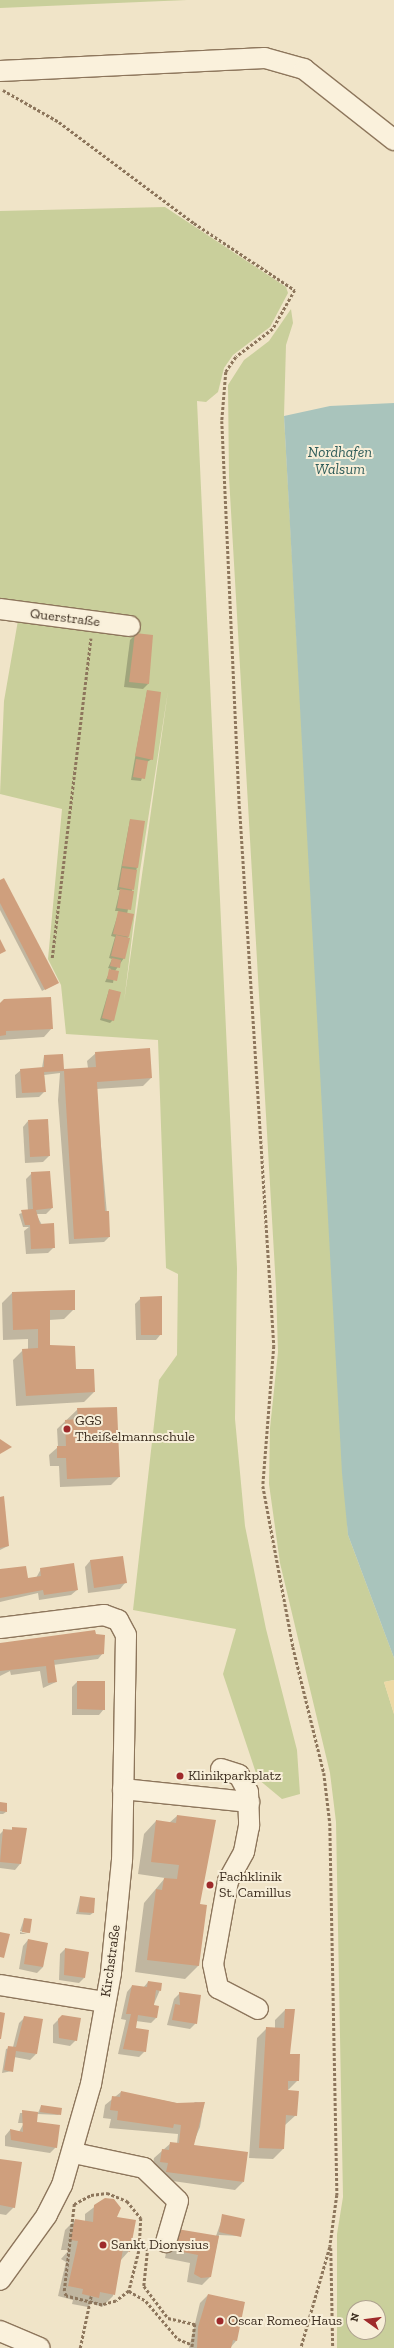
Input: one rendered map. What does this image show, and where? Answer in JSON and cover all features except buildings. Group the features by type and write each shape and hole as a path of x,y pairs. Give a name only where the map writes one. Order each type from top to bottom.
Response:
{"street":[{"path":"0,71 265,58 304,68 394,140"},
{"name":"Querstraße","path":"0,609 130,626"},
{"name":"Kirchstraße","path":"0,1628 104,1615 118,1620 126,1635 122,1860 105,2002 74,2153 47,2215 0,2280"},
{"path":"221,1769 239,1775 250,1802 248,1840 228,1881 218,1922 213,1964 218,1988 258,2009"},
{"path":"123,1789 250,1802"},
{"path":"0,1984 105,2002"},
{"path":"74,2153 144,2168 178,2201 166,2242"},
{"path":"0,2331 40,2348"}],"path":[{"path":"0,88 59,122 194,223 294,290 273,330 236,357 226,372 222,421 240,811 274,1346 263,1486 293,1647 324,1773 330,1823 337,2195 330,2247 301,2348"},
{"path":"52,958 84,674 94,622"},
{"path":"107,2194 127,2201 141,2218 139,2251 129,2291 116,2301 102,2304 88,2303 66,2296 64,2291 74,2204 91,2195 107,2194"},
{"path":"330,2247 334,2264 332,2348"},
{"path":"129,2291 146,2301 178,2339 192,2346 195,2324 168,2318 144,2286 148,2248"},
{"path":"80,2348 88,2303 91,2296"}],"green space":[{"path":"0,0 187,0 0,8"},
{"path":"165,207 286,287 288,293 270,327 233,355 224,368 218,392 206,402 197,401 237,1268 235,1419 245,1526 266,1629 297,1750 300,1794 282,1799 258,1779 223,1674 236,1629 133,1610 159,1380 177,1355 178,1274 166,1268 158,1040 66,1034 61,985 48,959 62,809 0,794 4,701 21,603 0,601 0,211","holes":["168,691 124,1002 140,871"]},
{"path":"291,309 293,323 286,345 284,416 348,1535 394,1658 394,1680 384,1682 394,1714 394,2348 337,2348 337,2234 343,2197 336,1822 330,1773 280,1563 269,1484 270,1428 278,1352 276,1288 229,477 228,385 244,360 269,341"}],"sand":[{"path":"394,1680 394,1714 384,1682"}],"water":[{"name":"Nordhafen Walsum","path":"394,403 394,1658 348,1535 342,1473 284,416 330,406"}],"place":[{"name":"GGS Theißelmannschule","path":"67,1429"},
{"name":"Klinikparkplatz","path":"180,1776"},
{"name":"Fachklinik St. Camillus","path":"210,1885"},
{"name":"Sankt Dionysius","path":"103,2245"},
{"name":"Oscar Romeo Haus","path":"220,2321"}]}
